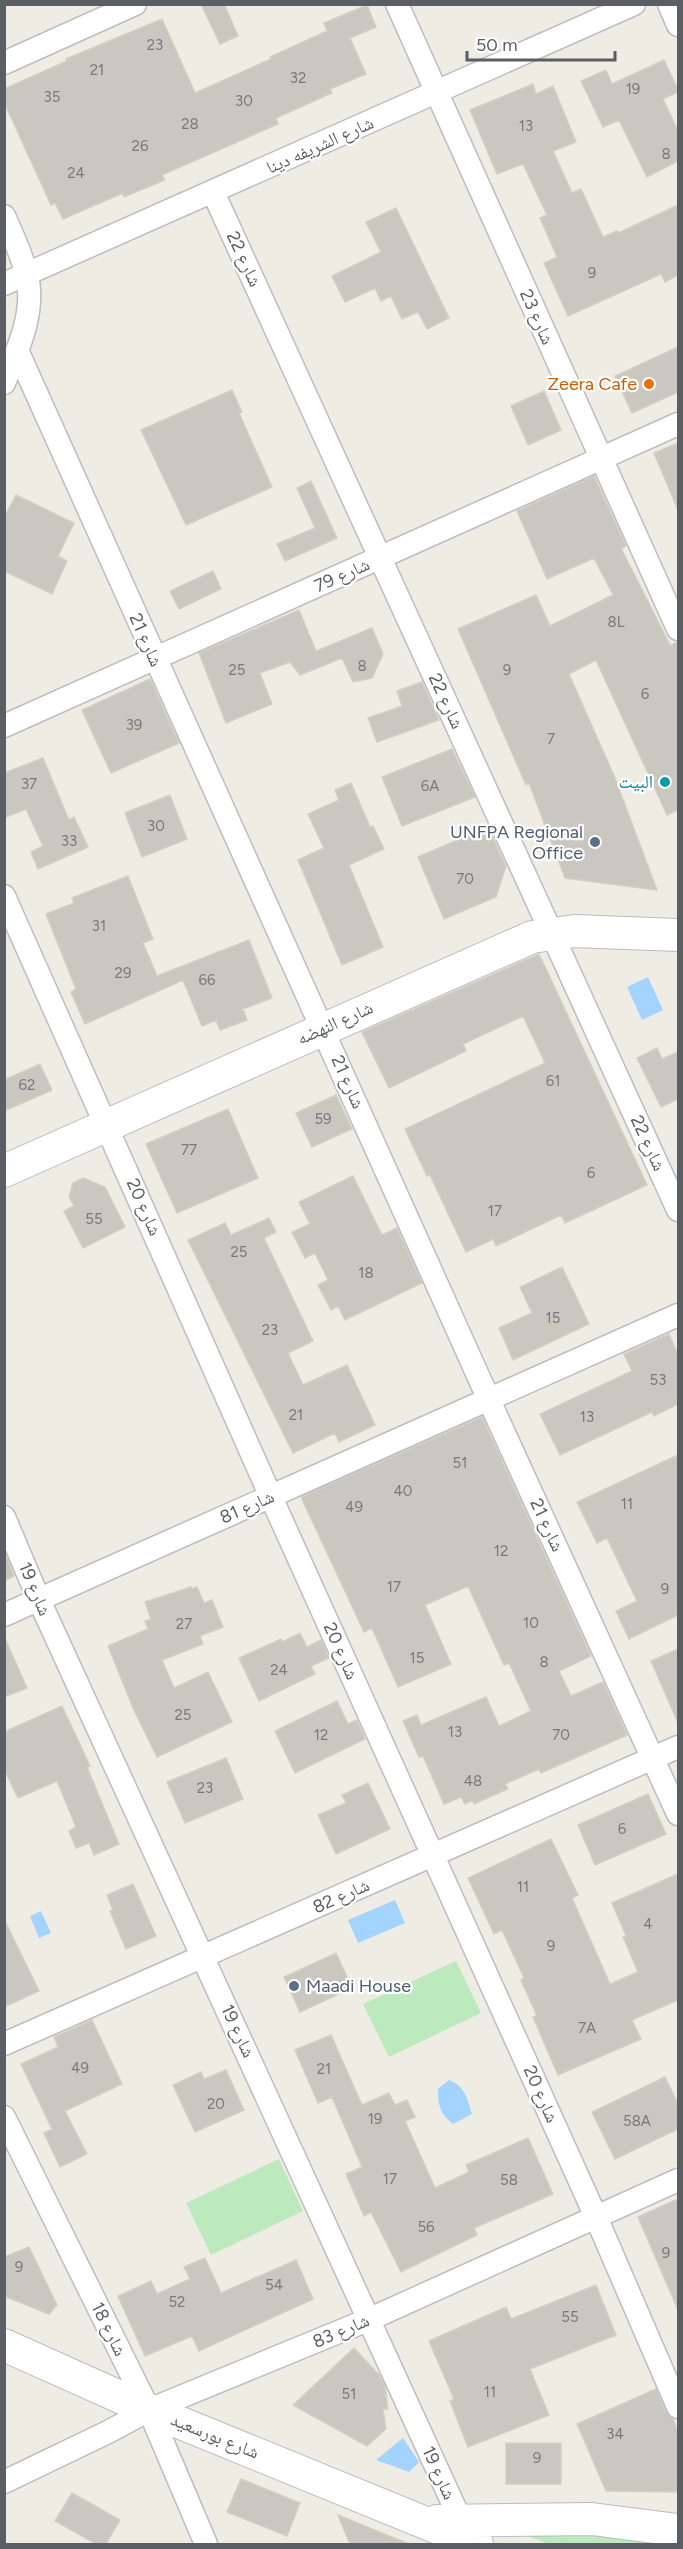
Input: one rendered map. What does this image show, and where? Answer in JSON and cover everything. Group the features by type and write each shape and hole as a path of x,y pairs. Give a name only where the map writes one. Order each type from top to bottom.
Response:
{"street":[{"path":"4,63 135,4"},
{"name":"شارع 23","path":"397,4 678,629"},
{"name":"شارع الشريفه دينا","path":"4,284 634,4"},
{"path":"669,4 678,25"},
{"name":"شارع 22","path":"213,192 678,1210"},
{"path":"4,216 27,273 29,300 26,325 4,383"},
{"name":"شارع 21","path":"17,350 324,1028 489,1400 678,1814"},
{"name":"شارع 79","path":"4,726 678,424"},
{"name":"شارع 20","path":"4,896 108,1125 271,1497 596,2217 678,2407"},
{"name":"شارع النهضه","path":"4,1171 532,937 574,931 678,935"},
{"path":"489,1400 678,1315"},
{"name":"شارع 81","path":"4,1615 489,1400"},
{"name":"شارع 19","path":"4,1517 39,1600 470,2538"},
{"name":"شارع 82","path":"4,2044 678,1747"},
{"name":"شارع 18","path":"4,2117 149,2410 206,2544"},
{"name":"شارع 83","path":"4,2482 149,2410 370,2319 678,2180"},
{"name":"شارع بورسعيد","path":"4,2345 149,2410 470,2538 592,2519 678,2530"}],"green space":[{"path":"456,1961 481,2013 389,2057 363,2004"},
{"path":"279,2159 303,2211 211,2255 186,2203"},
{"path":"517,2532 650,2532 678,2544 549,2544"}],"water":[{"path":"648,977 663,1010 642,1020 627,987"},
{"path":"395,1900 405,1923 358,1943 348,1920"},
{"path":"41,1911 51,1933 39,1938 30,1916"},
{"path":"449,2080 462,2089 472,2114 453,2124 443,2113 438,2099 438,2089"},
{"path":"403,2438 419,2462 409,2472 376,2460"}],"building":[{"path":"201,4 224,4 238,36 220,44"},
{"path":"367,5 376,27 350,38 366,74 330,89 332,93 276,118 278,124 162,175 165,180 124,197 123,193 63,219 55,203 51,205 4,102 4,89 67,61 66,59 162,19 195,93 327,31 324,23"},
{"path":"664,60 678,90 663,99 678,131 678,161 647,177 619,120 603,127 581,81 606,70 612,84"},
{"path":"533,84 536,94 553,86 576,142 553,151 572,193 581,189 603,237 617,231 618,233 678,205 678,275 665,282 661,274 568,316 544,263 557,257 540,218 547,215 523,164 497,174 470,110"},
{"path":"396,208 449,318 427,329 418,312 402,319 391,296 381,301 375,288 345,302 332,276 381,252 366,222"},
{"name":"Zeera Cafe","path":"678,347 678,392 632,413 615,376"},
{"path":"232,390 242,412 239,413 272,487 186,525 141,430"},
{"path":"544,391 561,430 528,445 511,406"},
{"path":"678,443 678,510 654,453"},
{"path":"594,476 626,546 621,548 670,645 678,642 678,810 667,815 596,660 569,674 615,778 657,890 565,878 529,783 526,785 458,629 536,595 550,626 613,595 594,558 547,579 517,511"},
{"path":"311,481 337,538 285,561 277,544 315,528 297,488"},
{"path":"16,495 74,523 58,556 67,561 52,594 4,571 4,518"},
{"path":"213,571 221,589 179,609 170,591"},
{"path":"299,610 316,651 372,628 383,654 372,678 353,682 342,658 300,675 290,662 260,673 272,704 226,723 199,653"},
{"path":"150,679 179,743 111,773 82,710"},
{"path":"422,682 439,720 377,742 368,718 402,706 397,691"},
{"path":"452,749 475,797 402,826 382,777"},
{"path":"43,758 69,820 74,817 88,847 38,869 31,852 43,846 26,809 4,818 4,773"},
{"path":"351,783 370,827 373,826 384,849 349,865 383,947 342,965 298,860 324,848 308,814 339,800 335,790"},
{"path":"170,795 187,839 142,857 125,813"},
{"path":"488,827 506,866 496,897 444,919 418,857"},
{"path":"128,876 153,939 143,943 157,976 249,940 272,998 243,1009 247,1020 220,1030 216,1020 202,1026 183,980 85,1024 71,992 76,989 46,914 74,903 72,898"},
{"path":"539,954 647,1185 565,1223 561,1215 496,1246 493,1239 466,1252 430,1175 427,1176 405,1129 545,1063 523,1016 463,1044 466,1051 389,1088 362,1032"},
{"path":"657,1048 662,1059 678,1052 678,1099 661,1107 637,1058"},
{"path":"40,1064 52,1090 4,1111 4,1080"},
{"path":"336,1095 352,1129 312,1147 296,1113"},
{"path":"228,1109 258,1178 177,1213 146,1144"},
{"path":"353,1176 382,1235 397,1228 422,1283 345,1320 338,1306 331,1310 318,1285 328,1280 315,1253 305,1258 292,1232 310,1224 299,1202"},
{"path":"83,1178 105,1187 125,1227 83,1248 64,1211 74,1206 69,1197 73,1183"},
{"path":"269,1218 276,1232 264,1238 313,1341 288,1353 303,1385 347,1365 375,1425 339,1442 335,1433 293,1453 188,1240 225,1223 231,1235"},
{"path":"562,1267 589,1324 513,1360 499,1328 532,1313 520,1287"},
{"path":"669,1334 678,1355 678,1404 654,1416 652,1412 560,1455 540,1414 632,1371 624,1354"},
{"path":"482,1417 591,1656 559,1671 571,1696 603,1682 627,1735 541,1773 539,1769 505,1784 508,1789 474,1804 473,1800 465,1804 461,1797 444,1804 423,1756 419,1757 403,1721 417,1715 421,1725 486,1697 499,1726 531,1711 509,1663 504,1665 468,1586 425,1605 451,1664 398,1687 372,1628 364,1632 301,1497"},
{"path":"678,1455 678,1615 629,1639 616,1611 637,1601 607,1538 597,1543 577,1502"},
{"path":"5,1553 14,1576 5,1581"},
{"path":"191,1587 192,1589 197,1587 204,1603 212,1600 223,1627 200,1636 203,1644 162,1660 174,1688 208,1672 232,1722 157,1757 133,1708 108,1646 148,1629 145,1621 151,1619 145,1602"},
{"path":"300,1633 307,1647 321,1640 329,1658 311,1666 315,1674 259,1701 239,1658"},
{"path":"4,1636 27,1688 4,1697"},
{"path":"678,1649 678,1723 651,1661"},
{"path":"337,1701 348,1724 357,1720 365,1739 295,1773 275,1731"},
{"path":"62,1706 90,1766 87,1767 119,1844 94,1855 89,1843 76,1848 69,1831 76,1827 57,1781 18,1798 4,1769 4,1732"},
{"path":"226,1758 243,1799 185,1823 167,1782"},
{"path":"368,1783 390,1829 336,1854 318,1815 346,1803 342,1795"},
{"path":"648,1794 666,1834 595,1865 578,1825"},
{"path":"551,1839 578,1895 572,1898 610,1984 638,1972 612,1903 678,1874 678,2000 632,2020 641,2039 558,2075 533,2017 537,2016 521,1980 524,1978 502,1930 494,1934 468,1878"},
{"path":"133,1884 156,1936 126,1949 110,1911 113,1910 107,1895"},
{"path":"4,1919 39,1991 4,2007"},
{"path":"336,1953 352,1988 300,2012 284,1977"},
{"path":"92,2020 122,2084 65,2111 87,2154 60,2167 44,2133 52,2129 21,2064 58,2047 54,2037"},
{"path":"331,2035 362,2105 389,2093 395,2105 407,2100 415,2117 405,2121 435,2188 469,2172 466,2165 528,2138 553,2194 474,2228 477,2235 401,2272 371,2212 364,2216 346,2174 362,2167 332,2097 318,2103 295,2050"},
{"path":"226,2070 244,2110 195,2132 173,2085 201,2072 204,2079"},
{"path":"665,2077 678,2104 678,2129 615,2159 592,2112"},
{"path":"678,2199 678,2310 638,2217"},
{"path":"29,2247 57,2305 49,2314 4,2296 4,2257"},
{"path":"205,2258 221,2293 296,2260 313,2299 199,2351 192,2336 145,2356 118,2296 151,2281 157,2294 190,2279 184,2267"},
{"path":"596,2285 616,2335 530,2369 549,2415 468,2447 450,2401 454,2399 429,2341 506,2307 511,2319"},
{"path":"354,2348 379,2375 385,2387 388,2409 383,2409 386,2429 367,2446 293,2405"},
{"path":"656,2389 678,2432 678,2492 606,2491 577,2424"},
{"path":"506,2443 561,2443 561,2484 506,2484"},
{"path":"241,2479 300,2503 287,2536 227,2512"},
{"path":"72,2493 120,2520 106,2544 96,2544 55,2521"},
{"path":"338,2515 409,2544 350,2544"}],"place":[{"name":"Zeera Cafe","path":"649,384"},
{"name":"البيت","path":"665,782"},
{"name":"UNFPA Regional Office","path":"595,842"},
{"name":"Maadi House","path":"294,1986"}]}
